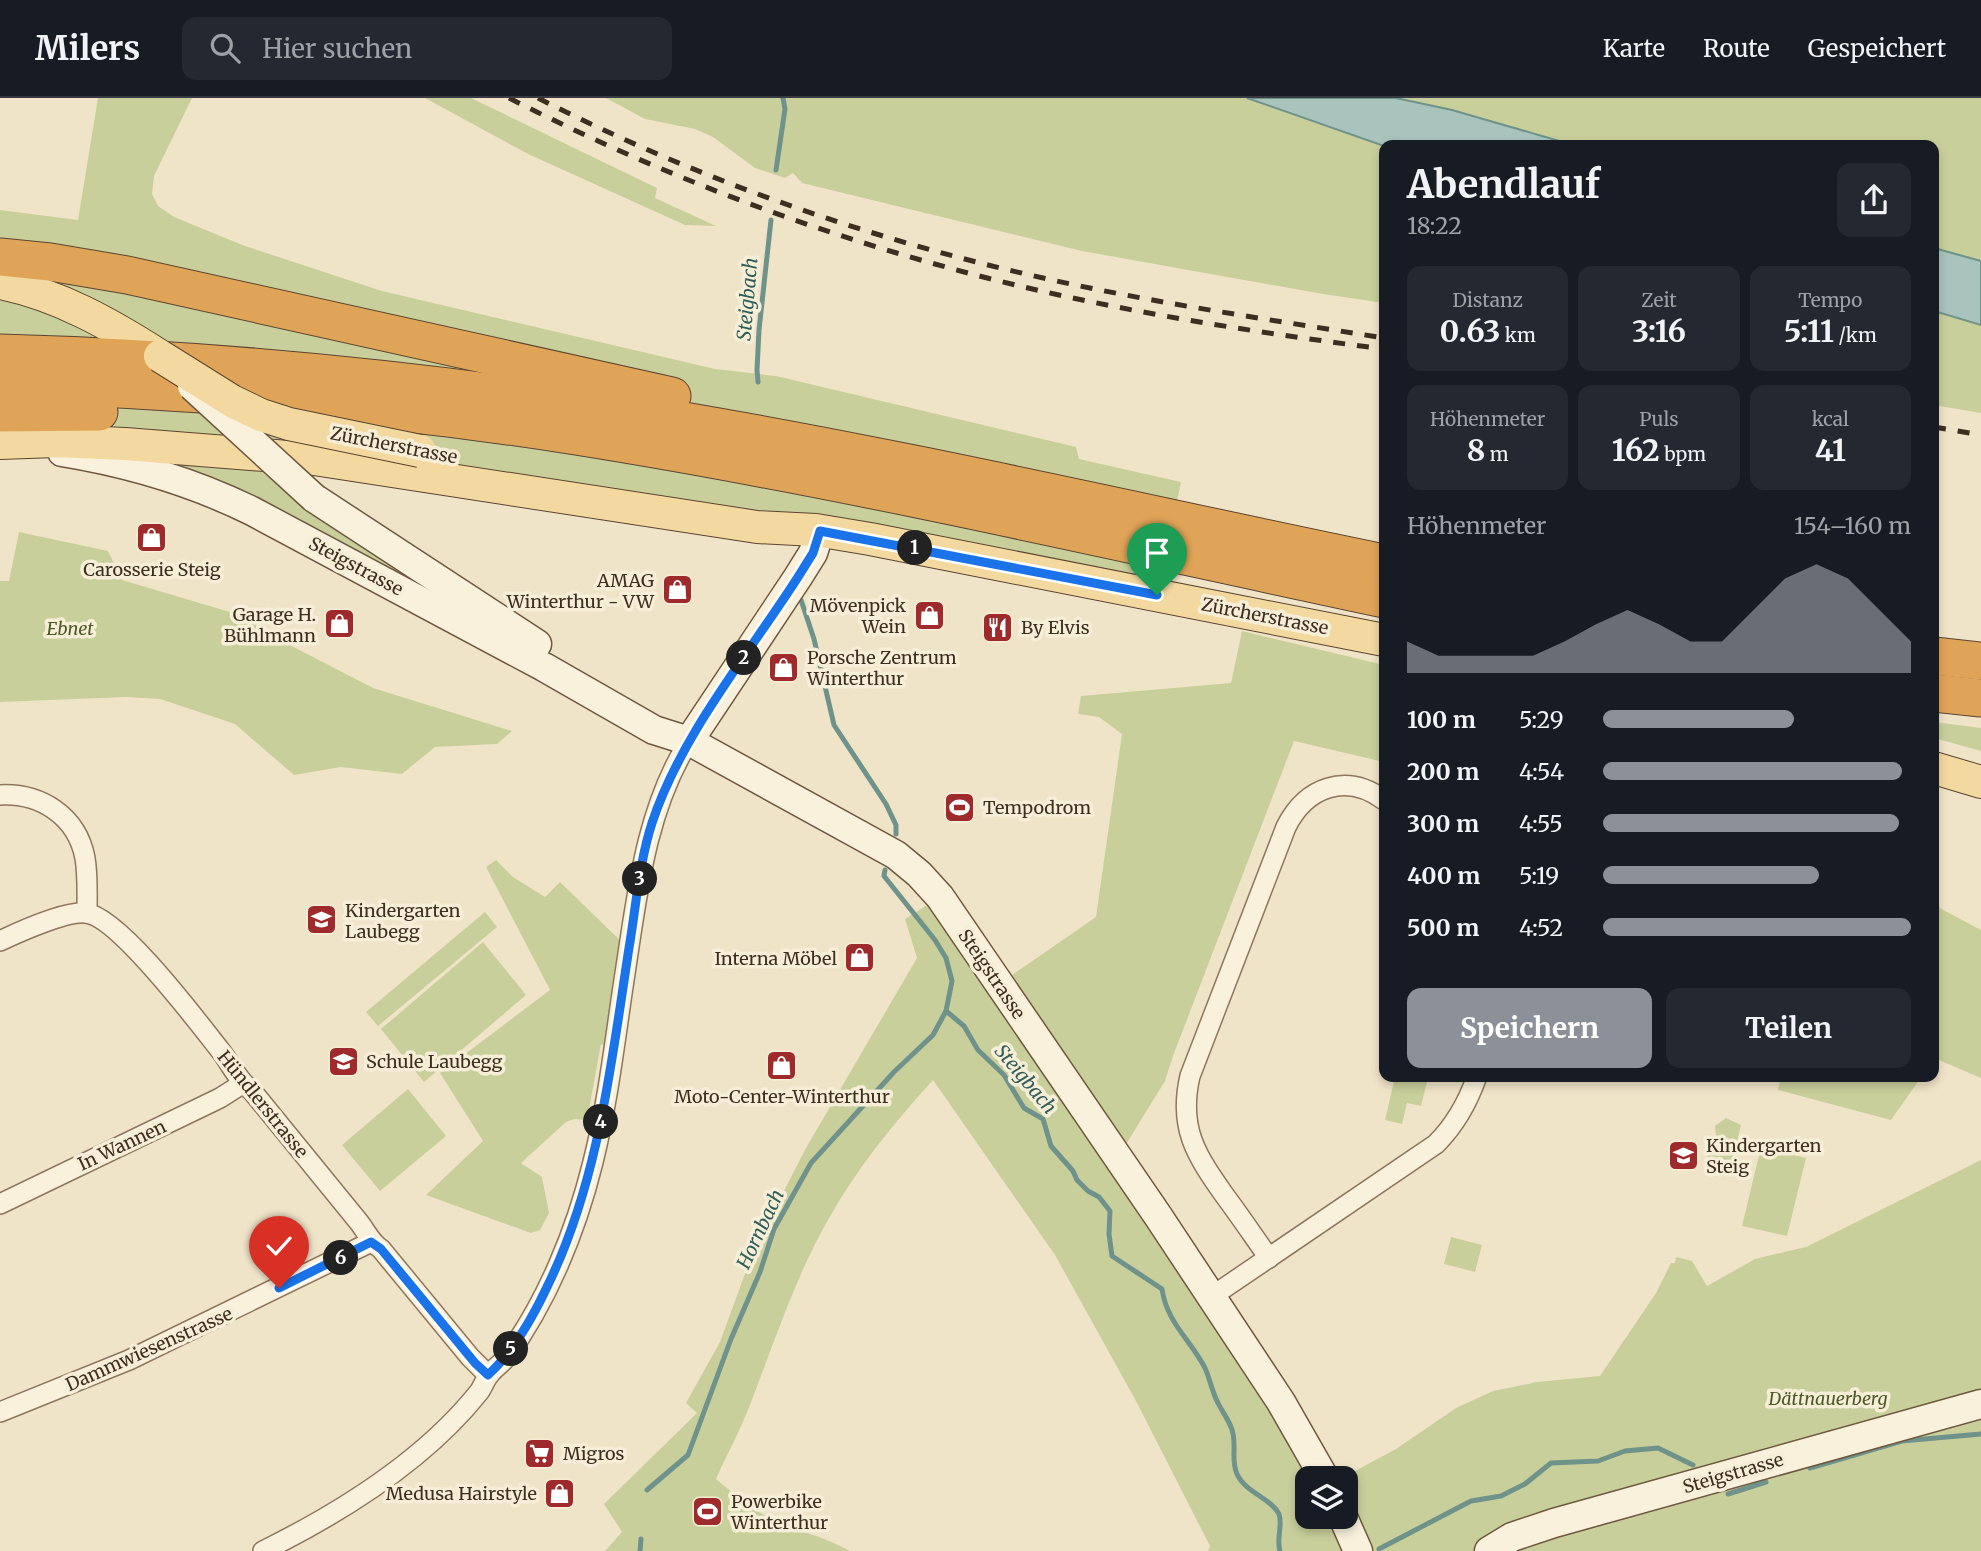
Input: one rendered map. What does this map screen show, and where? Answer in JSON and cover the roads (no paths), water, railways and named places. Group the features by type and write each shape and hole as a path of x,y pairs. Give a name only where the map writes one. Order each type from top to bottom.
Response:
{"highway":[{"path":"0,257 127,275 845,433 991,480"},
{"path":"0,353 231,364 451,386 668,418 991,480 1379,562"},
{"path":"0,384 229,396 436,417 663,450 891,493 1379,597"},
{"path":"1,433 229,396"},
{"path":"1939,657 1981,661"},
{"path":"1939,693 1981,698"}],"main road":[{"name":"Zürcherstrasse","path":"0,283 55,299 113,327 232,401 274,420 420,451 757,511 818,530 1379,639"},
{"name":"Steigstrasse","path":"160,356 314,498 561,660 662,716 689,741"},
{"name":"Zürcherstrasse","path":"1,433 56,441 314,459 757,527 818,530"},
{"name":"Steigstrasse","path":"1,433 136,467 217,494 371,573 654,730 689,741 896,855 919,874 940,897 1211,1297 1294,1423 1318,1466"},
{"path":"689,741 813,553 818,530"},
{"path":"1939,769 1981,782"},
{"name":"Steigstrasse","path":"1489,1551 1513,1537 1554,1523 1981,1404"},
{"path":"1348,1529 1358,1551"}],"street":[{"path":"263,1551 308,1529 368,1491 443,1430 481,1390 488,1375 503,1362 544,1294 564,1250 581,1202 602,1118 646,845 665,789 689,741"},
{"path":"1269,1258 1206,1170 1193,1145 1187,1128 1185,1104 1190,1076 1286,827 1296,809 1316,792 1339,786 1363,789 1379,797"},
{"path":"0,795 38,800 52,807 73,828 85,859 87,913 29,927 0,940"},
{"name":"Hündlerstrasse","path":"87,913 107,923 144,958 220,1050 243,1084 252,1091 350,1210 371,1242 381,1249 475,1363 488,1375"},
{"path":"1211,1297 1436,1144 1458,1119 1473,1082"},
{"name":"In Wannen","path":"0,1204 220,1098 243,1084"},
{"name":"Dammwiesenstrasse","path":"0,1412 130,1360 371,1242"}],"water":[{"path":"1247,98 1396,98 1452,110 1556,140 1379,140 1379,144"},
{"path":"1939,249 1981,261 1981,325 1939,312"}],"waterway":[{"name":"Steigbach","path":"776,170 785,109 783,98"},
{"name":"Steigbach","path":"758,382 759,330 771,220"},
{"name":"Steigbach","path":"801,600 814,639 834,725 886,804 896,825 896,834"},
{"name":"Hornbach","path":"647,1490 688,1455 731,1339 760,1272 774,1229 811,1163 894,1072 933,1035 946,1011 952,981 946,958 884,876 885,870"},
{"name":"Steigbach","path":"946,1011 964,1026 978,1050 1004,1075 1024,1108 1043,1119 1051,1146 1073,1171 1077,1180 1099,1197 1110,1211 1112,1256 1162,1289 1169,1312 1205,1368 1216,1399 1231,1427 1237,1474 1246,1486 1271,1504 1279,1514 1280,1551"},
{"path":"1810,1468 1902,1441 1981,1434"},
{"path":"1379,1549 1471,1501 1501,1496 1525,1484 1551,1463 1598,1461 1625,1451 1658,1448 1693,1465"},
{"path":"1728,1494 1766,1482"},
{"name":"Hornbach","path":"640,1551 641,1539"}],"railway":[{"path":"509,98 620,151 734,198 850,238 968,273 1123,308 1227,327 1379,348"},
{"path":"538,98 656,154 778,202 903,242 1030,275 1118,294 1379,337"},
{"path":"1939,428 1981,435"}],"place":[{"name":"Carosserie Steig","path":"152,538"},
{"name":"AMAG Winterthur - VW","path":"677,590"},
{"name":"Mövenpick Wein","path":"929,615"},
{"name":"Garage H. Bühlmann","path":"339,624"},
{"name":"By Elvis","path":"998,627"},
{"name":"Porsche Zentrum Winterthur","path":"784,667"},
{"name":"Tempodrom","path":"960,807"},
{"name":"Kindergarten Laubegg","path":"322,920"},
{"name":"Interna Möbel","path":"860,958"},
{"name":"Schule Laubegg","path":"343,1061"},
{"name":"Moto-Center-Winterthur","path":"782,1066"},
{"name":"Kindergarten Steig","path":"1683,1155"},
{"name":"Migros","path":"540,1453"},
{"name":"Medusa Hairstyle","path":"560,1493"},
{"name":"Powerbike Winterthur","path":"708,1511"}],"park label":[{"name":"Ebnet","path":"70,628"},
{"name":"Dättnauerberg","path":"1828,1398"}]}
